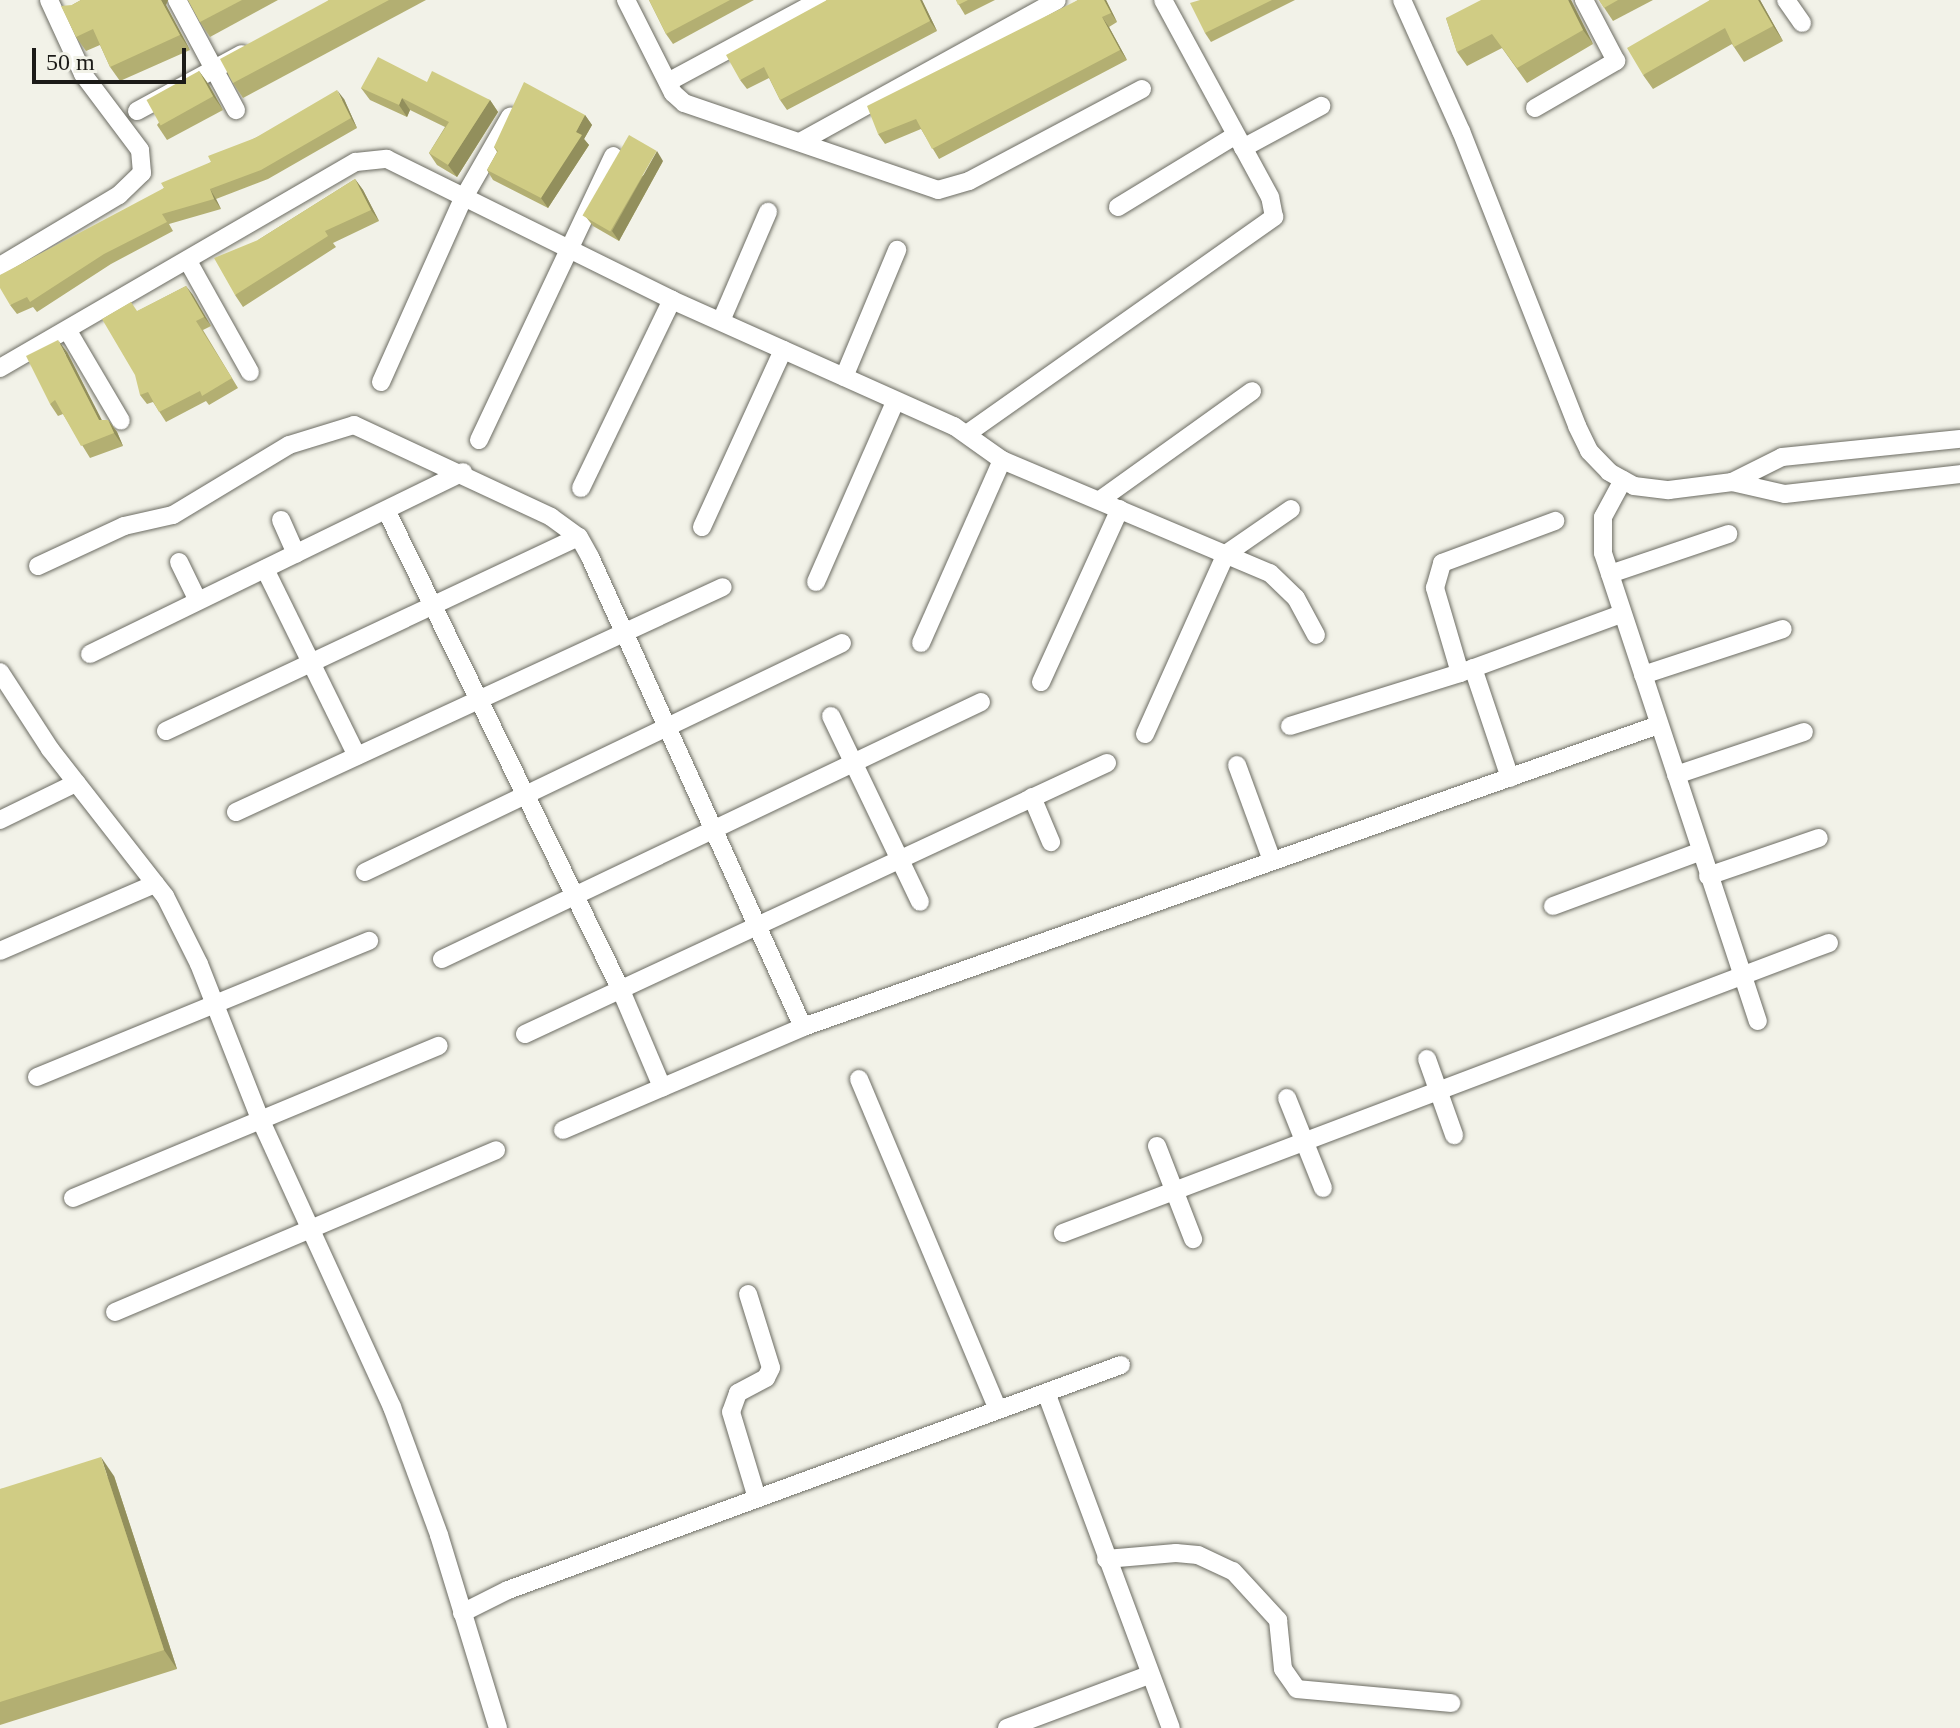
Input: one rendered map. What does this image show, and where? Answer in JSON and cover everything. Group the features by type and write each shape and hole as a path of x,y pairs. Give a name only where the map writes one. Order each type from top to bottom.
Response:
{"street":[{"path":"0,266 119,195 142,173 140,150 83,74 49,0"},
{"path":"177,0 236,110"},
{"path":"626,0 668,82 684,103 802,141 918,185 953,188 1142,89"},
{"path":"668,82 820,0"},
{"path":"802,141 1057,0"},
{"path":"1402,0 1461,131 1577,426 1589,451 1623,480 1669,490 1732,482 1782,457 1960,439"},
{"path":"1535,108 1623,57 1584,0"},
{"path":"1786,0 1802,23"},
{"path":"968,433 1268,225 1274,207 1167,2"},
{"path":"137,111 257,46"},
{"path":"1118,207 1240,142 1321,106"},
{"path":"381,382 463,199 511,114"},
{"path":"479,440 613,156"},
{"path":"0,368 189,263 344,168 372,158 409,168 463,199 672,300 968,433 1002,460 1226,554 1285,584 1316,635"},
{"path":"721,321 768,212"},
{"path":"844,377 897,250"},
{"path":"189,263 250,372"},
{"path":"581,488 672,300"},
{"path":"68,331 121,421"},
{"path":"702,527 783,350"},
{"path":"1100,500 1252,391"},
{"path":"816,582 895,402"},
{"path":"38,566 124,526 173,515 320,431 354,425 463,472 551,517 579,537 803,1027"},
{"path":"1857,449 1861,485"},
{"path":"921,643 1002,460"},
{"path":"90,654 463,472"},
{"path":"1732,482 1785,494 1960,474"},
{"path":"1623,480 1603,517 1610,574 1699,852 1758,1021"},
{"path":"1041,682 1120,509"},
{"path":"1145,734 1226,554 1291,509"},
{"path":"386,510 437,607 573,896 620,988 662,1087"},
{"path":"281,520 296,554"},
{"path":"1510,778 1435,588 1442,563 1555,521"},
{"path":"1610,574 1728,534"},
{"path":"166,731 437,607 579,537"},
{"path":"179,562 198,601"},
{"path":"265,569 357,756"},
{"path":"236,812 723,587"},
{"path":"1290,726 1467,670 1621,614"},
{"path":"1643,675 1783,629"},
{"path":"365,872 842,643"},
{"path":"3,684 155,884 214,1003 261,1121 392,1407 498,1728"},
{"path":"442,959 981,702"},
{"path":"831,716 920,902"},
{"path":"563,1130 803,1027 1271,858 1658,725"},
{"path":"1676,775 1804,732"},
{"path":"525,1034 756,923 1107,763"},
{"path":"1237,765 1271,858"},
{"path":"0,820 76,783"},
{"path":"1032,797 1051,842"},
{"path":"1708,876 1819,838"},
{"path":"1553,906 1699,852"},
{"path":"0,951 155,884"},
{"path":"37,1077 369,941"},
{"path":"1063,1233 1829,943"},
{"path":"73,1198 439,1046"},
{"path":"1427,1059 1454,1135"},
{"path":"859,1079 997,1408"},
{"path":"1287,1098 1323,1188"},
{"path":"1157,1146 1193,1239"},
{"path":"115,1312 496,1150"},
{"path":"748,1294 771,1368 766,1378 738,1393 731,1412 757,1498"},
{"path":"462,1613 508,1590 997,1408 1047,1395 1121,1365"},
{"path":"1047,1395 1171,1728"},
{"path":"1106,1559 1176,1553 1198,1555 1233,1571 1278,1620 1283,1669 1297,1689 1451,1703"},
{"path":"1007,1728 1149,1675"}],"building":[{"path":"81,0 161,0 180,35 110,67 93,29 76,37 61,6"},
{"path":"188,0 242,0 200,22"},
{"path":"329,0 389,0 233,83 220,59"},
{"path":"649,0 730,0 666,34"},
{"path":"827,0 920,0 930,21 780,100 764,67 740,80 726,55"},
{"path":"1078,0 1104,0 1111,13 1102,17 1120,50 932,149 916,119 878,134 867,106"},
{"path":"1200,0 1272,0 1205,33 1190,3"},
{"path":"1481,0 1568,0 1583,30 1517,68 1492,34 1457,52 1446,18"},
{"path":"1599,0 1618,0 1604,8"},
{"path":"1710,0 1758,0 1773,26 1734,47 1725,28 1643,75 1627,48"},
{"path":"378,57 427,82 432,71 490,100 448,165 429,153 449,122 402,98 399,105 361,88"},
{"path":"199,71 213,96 161,125 147,100"},
{"path":"524,82 585,115 576,132 582,135 541,198 487,170 498,151 494,147"},
{"path":"337,90 351,118 261,170 210,189 214,199 162,214 167,222 104,254 30,302 27,297 10,305 0,288 0,275 164,188 161,183 211,162 208,156 255,138"},
{"path":"629,135 657,151 610,232 582,216"},
{"path":"355,179 371,210 325,231 328,236 235,295 214,258 258,240"},
{"path":"186,286 204,317 196,321 232,378 202,396 200,391 159,412 148,392 140,395 135,375 102,319 131,302 137,311"},
{"path":"58,340 99,420 108,420 114,433 81,446 55,400 50,404 26,356"},
{"path":"101,1457 164,1650 0,1702 0,1489"}]}
